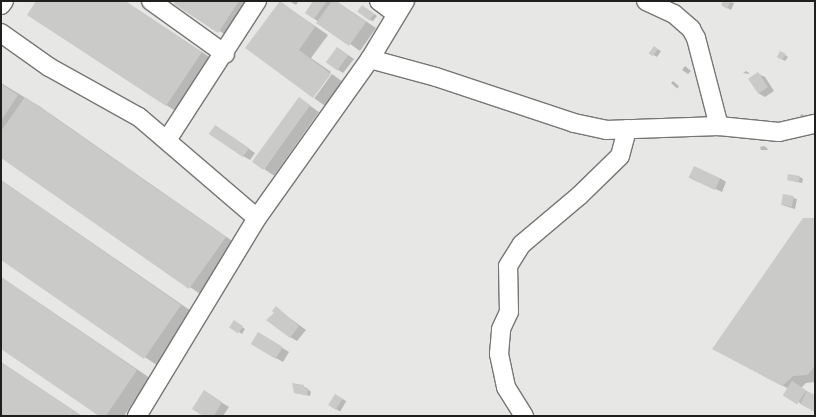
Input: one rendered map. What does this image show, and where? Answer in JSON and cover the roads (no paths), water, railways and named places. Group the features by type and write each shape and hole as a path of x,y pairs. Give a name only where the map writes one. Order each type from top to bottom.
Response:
{"street":[{"path":"1,5 4,1"},
{"path":"150,1 225,54"},
{"path":"167,140 225,54 257,1"},
{"path":"137,416 257,218 370,59 400,7 379,1"},
{"path":"646,1 674,14 691,29 696,38 719,126"},
{"path":"1,33 49,67 139,117 257,218"},
{"path":"370,59 436,77 574,123 606,130 719,126 779,132 815,124"},
{"path":"524,416 506,387 499,354 501,329 509,312 508,266 522,244 579,196 620,156 627,129"}]}
